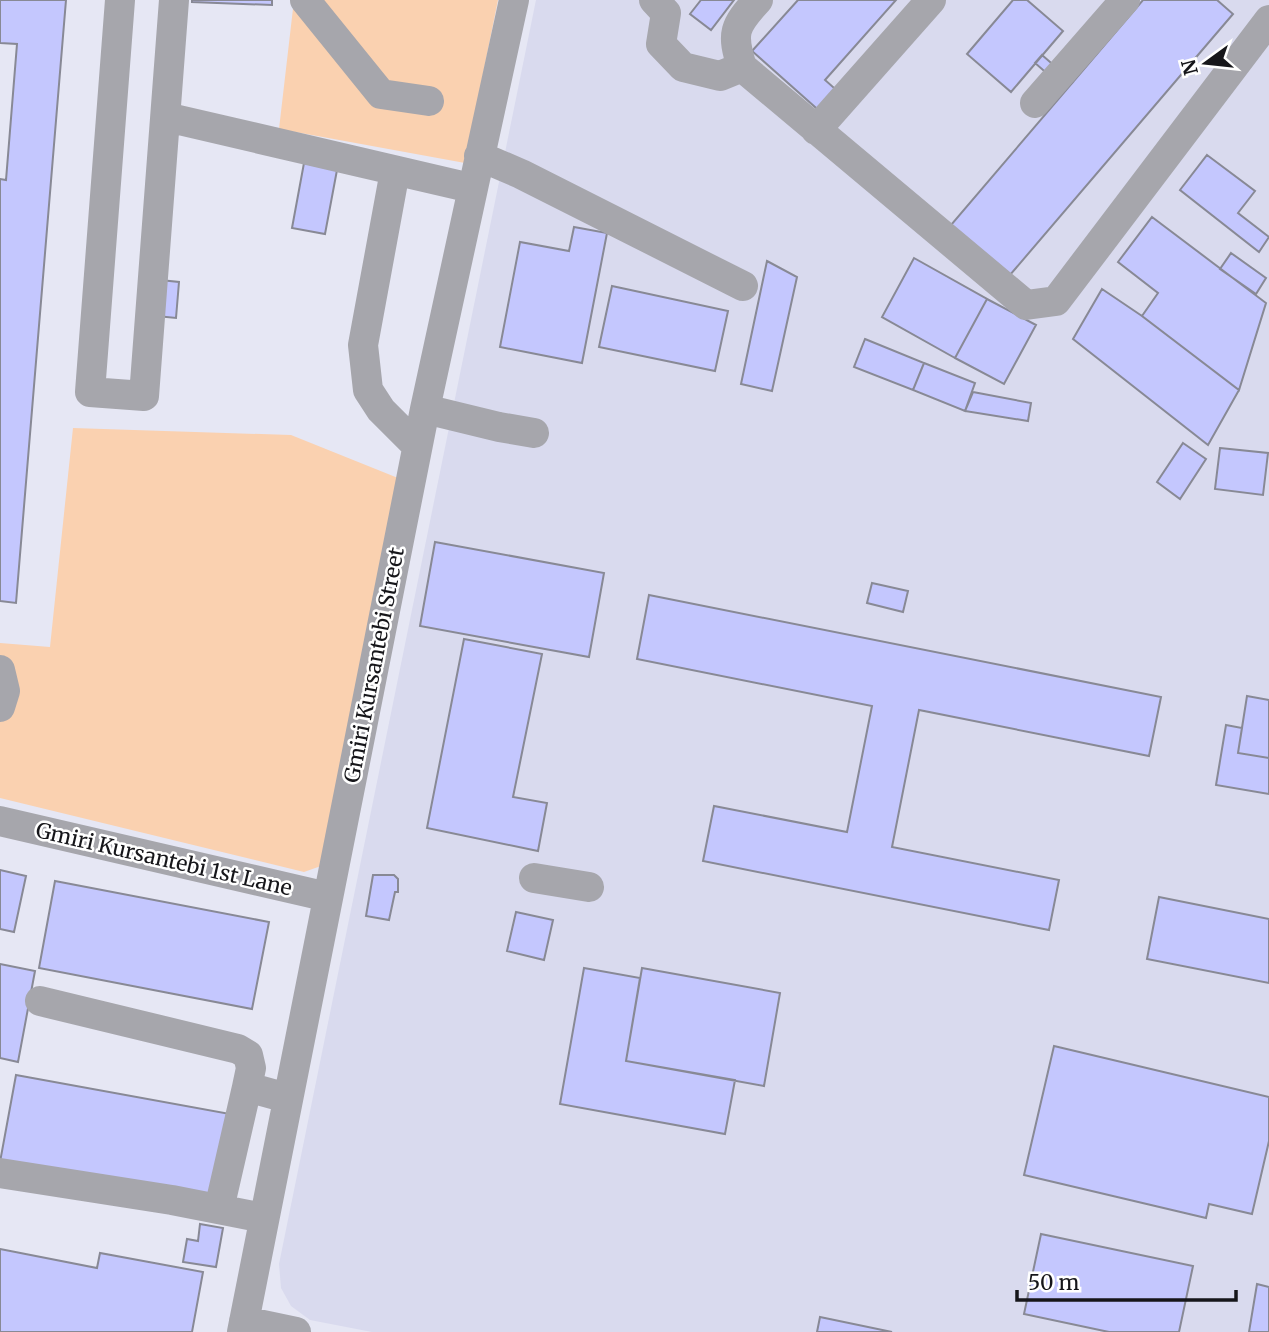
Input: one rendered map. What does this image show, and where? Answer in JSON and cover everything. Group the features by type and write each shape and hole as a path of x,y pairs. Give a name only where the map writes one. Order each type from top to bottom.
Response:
{"street":[{"path":"120,0 90,392 144,396 174,0"},
{"path":"305,0 381,94 429,101"},
{"name":"Gmiri Kursantebi Street","path":"243,1326 417,446 514,0"},
{"path":"758,0 741,18 734,41 742,66 1026,305 1056,300 1269,20"},
{"path":"816,130 931,0"},
{"path":"1035,103 1125,0"},
{"path":"665,4 662,44 683,67 720,76 742,66"},
{"path":"166,117 471,188"},
{"path":"478,156 521,174 743,286"},
{"path":"396,171 363,345 368,390 381,410 417,446"},
{"path":"425,409 534,433"},
{"path":"0,670 5,691 0,706"},
{"name":"Gmiri Kursantebi 1st Lane","path":"0,821 328,897"},
{"path":"534,878 589,887"},
{"path":"40,1001 238,1049 248,1055 251,1068 219,1209"},
{"path":"247,1087 287,1098"},
{"path":"0,1173 219,1209 264,1219"},
{"path":"243,1326 296,1332"}],"shaded area":[{"path":"294,0 498,0 465,163 279,129"},
{"path":"536,0 1269,0 1269,1332 372,1332 310,1320 291,1306 281,1288 279,1264"},
{"path":"73,428 291,435 398,478 321,866 304,872 0,798 0,643 50,647"}],"building":[{"path":"0,0 66,0 16,603 0,601 0,179 6,180 17,44 0,43"},
{"path":"272,0 272,5 192,2"},
{"path":"701,0 734,0 711,30 690,14"},
{"path":"798,0 896,0 825,80 842,95 824,115 752,51"},
{"path":"1013,0 1027,0 1063,31 1011,92 967,54"},
{"path":"1143,0 1217,0 1233,14 1010,275 945,232"},
{"path":"1042,55 1073,82 1066,90 1035,63"},
{"path":"1207,155 1255,191 1238,213 1269,237 1259,252 1180,190"},
{"path":"304,163 337,170 325,234 292,228"},
{"path":"1152,217 1266,303 1239,390 1142,316 1158,293 1118,262"},
{"path":"574,227 607,233 582,363 500,347 520,242 569,251"},
{"path":"1231,253 1266,278 1256,294 1220,269"},
{"path":"914,258 987,299 955,358 882,317"},
{"path":"767,261 797,277 772,391 741,384"},
{"path":"160,280 179,282 176,318 157,316"},
{"path":"612,286 728,311 715,371 599,347"},
{"path":"1102,289 1239,390 1208,445 1073,339"},
{"path":"987,299 1036,325 1004,384 955,358"},
{"path":"865,339 924,363 913,390 854,367"},
{"path":"924,363 975,383 965,411 913,390"},
{"path":"973,392 1031,403 1028,421 965,411"},
{"path":"1183,443 1206,459 1180,499 1157,482"},
{"path":"1220,448 1268,453 1263,495 1215,489"},
{"path":"435,542 604,573 589,657 420,626"},
{"path":"872,583 908,591 903,612 867,603"},
{"path":"649,595 1161,697 1149,756 919,710 892,847 1059,880 1049,930 703,861 714,806 847,832 872,706 637,659"},
{"path":"464,639 542,654 513,797 547,803 538,851 427,828"},
{"path":"1247,696 1269,700 1269,758 1238,753"},
{"path":"1226,725 1242,728 1238,753 1269,758 1269,794 1216,785"},
{"path":"0,870 26,876 14,932 0,929"},
{"path":"373,875 394,875 398,879 398,892 395,892 389,920 366,916"},
{"path":"55,881 269,922 252,1009 39,968"},
{"path":"1159,897 1269,919 1269,983 1147,959"},
{"path":"516,912 553,920 544,960 507,951"},
{"path":"0,964 35,971 18,1062 0,1058"},
{"path":"584,968 640,978 626,1061 735,1080 725,1134 560,1104"},
{"path":"642,968 780,993 764,1086 626,1061"},
{"path":"1054,1046 1269,1097 1269,1141 1252,1214 1209,1204 1206,1218 1024,1175"},
{"path":"16,1075 230,1114 215,1201 0,1162"},
{"path":"200,1224 223,1228 216,1267 183,1262 187,1239 198,1241"},
{"path":"1041,1234 1193,1266 1179,1332 1109,1332 1024,1314"},
{"path":"0,1249 97,1268 100,1253 203,1272 192,1332 0,1332"},
{"path":"1257,1284 1269,1287 1269,1332 1249,1332"},
{"path":"820,1317 892,1332 817,1332"}]}
